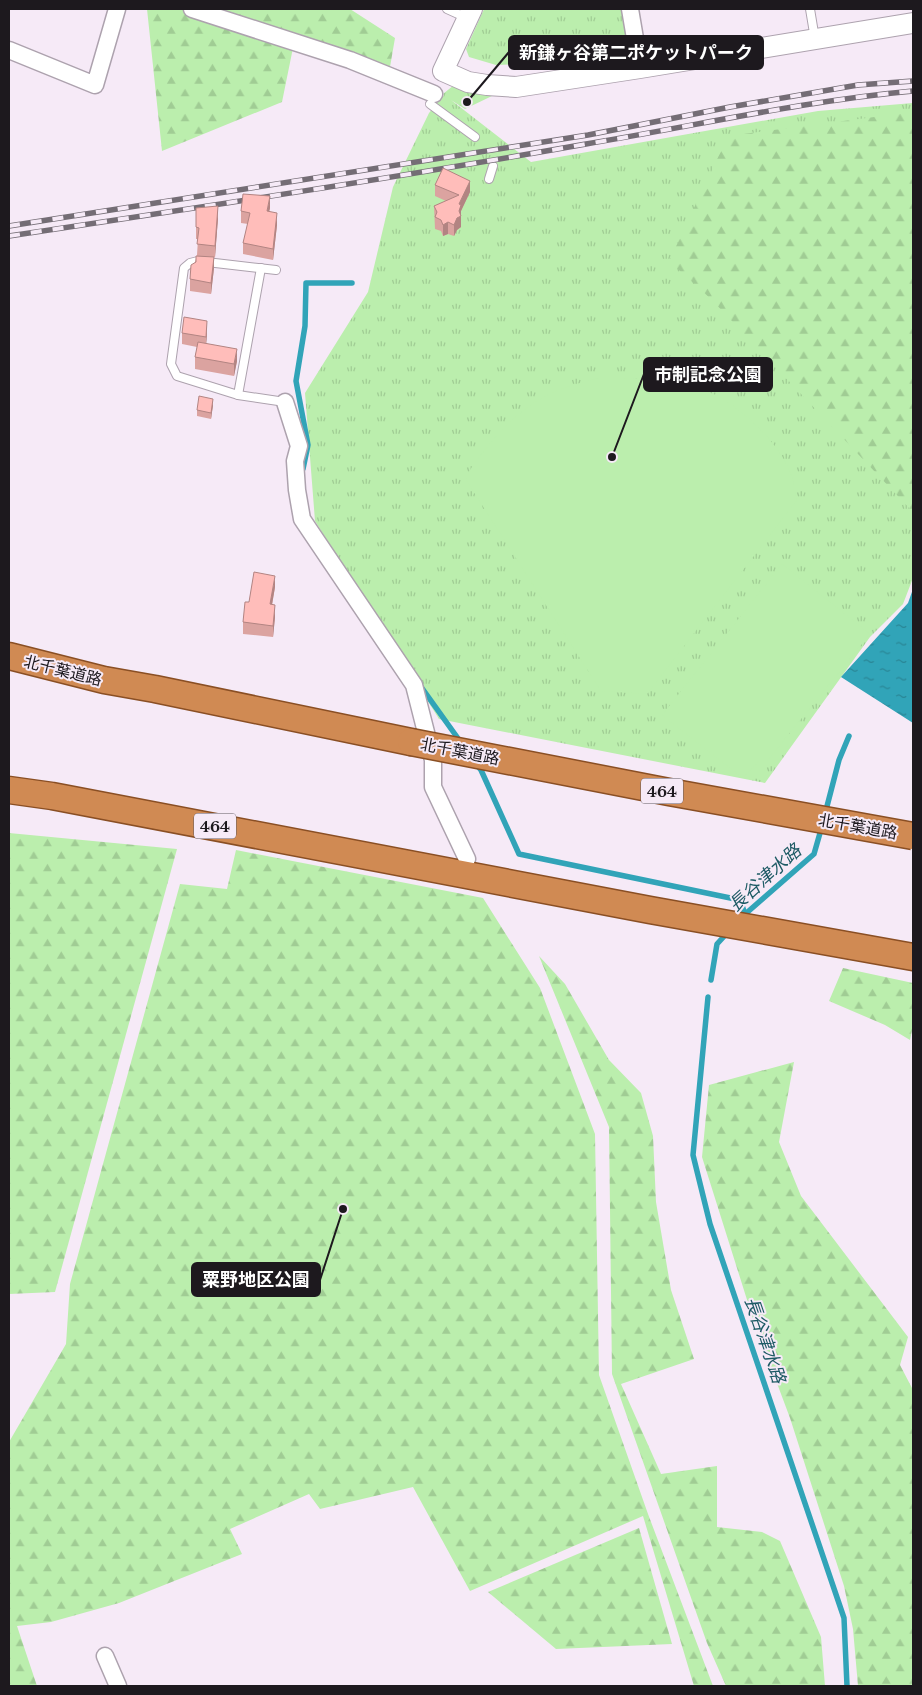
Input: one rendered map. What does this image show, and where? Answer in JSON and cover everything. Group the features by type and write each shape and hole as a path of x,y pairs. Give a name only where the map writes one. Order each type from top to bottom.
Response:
{"highway":[{"name":"北千葉道路","path":"9,656 104,680 411,742 913,836"},
{"name":"464","path":"9,790 52,796 650,910 905,956"}],"street":[{"path":"9,50 95,85 117,9"},
{"path":"192,9 350,60 432,99 470,14"},
{"path":"630,9 640,68"},
{"path":"444,71 468,82 487,86 516,87 913,23"},
{"path":"285,402 299,446 295,461 302,519 414,685 433,760 433,787 467,859"},
{"path":"105,1656 118,1686"}],"lane":[{"path":"447,9 470,14"},
{"path":"810,9 815,39"},
{"path":"432,99 475,137"},
{"path":"489,179 494,166"},
{"path":"276,270 198,261 190,263 184,268 171,364 177,376 238,395 285,402"},
{"path":"238,395 261,268"}],"green space":[{"path":"147,9 350,9 395,38 390,67 295,38 282,102 162,151"},
{"path":"484,9 622,9 628,41 623,47 521,64 496,65 469,57 466,49"},
{"path":"454,85 492,96 465,109 451,100 531,162 818,111 913,103 913,578 903,604 870,637 765,783 439,719 315,521 305,393 368,292 393,187 429,113 443,94"},
{"path":"913,112 913,512 711,299 669,261 727,138 743,134"},
{"path":"599,378 666,381 709,392 727,401 761,430 780,454 792,477 797,500 647,694 601,691 466,480 482,453 501,431 525,409 565,388"},
{"path":"782,564 870,634 767,761 759,761 743,778 662,715"},
{"path":"9,833 177,849 55,1292 9,1294"},
{"path":"236,850 483,898 540,988 595,1134 599,1375 648,1514 713,1686 694,1686 643,1516 470,1591 413,1487 320,1509 309,1494 230,1529 242,1554 119,1603 51,1622 17,1626 37,1686 9,1686 9,1442 66,1344 70,1284 180,884 227,889"},
{"path":"539,956 565,984 609,1060 641,1093 653,1136 656,1202 671,1290 694,1359 621,1384 661,1474 717,1466 717,1527 762,1532 780,1541 821,1637 825,1686 726,1686 707,1643 612,1374 609,1127"},
{"path":"843,968 913,983 913,1026 910,1040 885,1025 829,1001"},
{"path":"794,1062 779,1142 801,1196 908,1337 900,1365 913,1390 913,1686 858,1686 853,1629 844,1586 790,1418 754,1322 702,1157 709,1085"},
{"path":"639,1528 672,1644 556,1649 488,1592"}],"water":[{"path":"913,589 913,723 841,677 908,603"}],"building":[{"path":"443,168 470,181 459,204 461,205 459,211 461,216 457,218 454,225 448,222 443,225 441,220 435,217 437,212 434,206 459,195 435,185"},
{"path":"243,194 270,196 267,211 277,213 273,249 243,243 250,213 241,211"},
{"path":"218,206 215,246 197,244 199,228 196,227 196,208"},
{"path":"196,256 214,257 211,283 190,279 191,265 196,262"},
{"path":"184,317 207,321 206,337 182,333"},
{"path":"198,342 237,349 234,364 195,357"},
{"path":"199,396 213,399 211,413 197,410"},
{"path":"254,572 275,576 270,604 275,605 273,626 243,622 245,602 249,602"}],"waterway":[{"path":"303,469 308,445 296,381 305,326 306,283 352,283"},
{"path":"419,684 462,744"},
{"name":"長谷津水路","path":"825,814 839,760 849,736"},
{"path":"476,764 481,770 519,854 740,900 745,914"},
{"name":"長谷津水路","path":"743,916 814,854 822,826"},
{"name":"長谷津水路","path":"711,980 717,944 728,932"},
{"name":"長谷津水路","path":"708,997 693,1155 710,1224 844,1618 847,1686"}],"railway":[{"path":"9,226 588,135 730,107 858,85 913,81"},
{"path":"9,236 442,169 790,107 913,91"}],"place":[{"name":"新鎌ヶ谷第二ポケットパーク","path":"467,102"},
{"name":"市制記念公園","path":"612,457"},
{"name":"粟野地区公園","path":"343,1209"}]}
